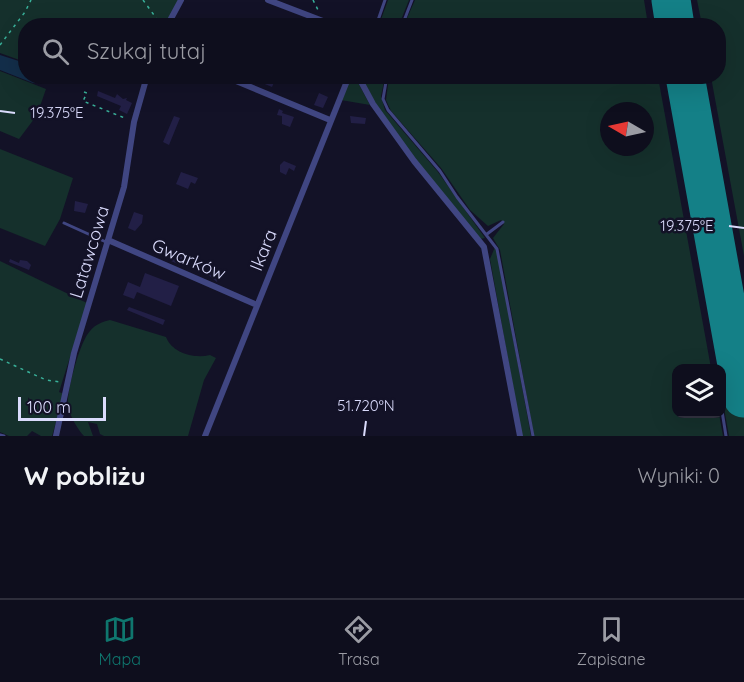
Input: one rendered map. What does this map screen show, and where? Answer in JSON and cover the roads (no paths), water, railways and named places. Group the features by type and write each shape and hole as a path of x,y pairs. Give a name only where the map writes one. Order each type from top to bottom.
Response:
{"street":[{"path":"171,18 181,0"},
{"path":"268,0 312,18"},
{"name":"Latawcowa","path":"56,436 68,384 124,187 134,122 145,84"},
{"path":"243,84 330,120"},
{"name":"Ikara","path":"206,436 346,84"},
{"path":"362,84 373,104 414,161 484,247 520,436"},
{"name":"Gwarków","path":"108,242 257,305"}],"lane":[{"path":"379,18 385,0"},
{"path":"405,18 412,0"},
{"path":"386,84 383,99 388,110 440,171 446,183 487,234 499,253 532,436"},
{"path":"487,234 503,222"},
{"path":"64,223 108,242"},
{"path":"484,247 491,240"},
{"path":"723,418 726,436"}],"water":[{"path":"0,55 18,61 18,77 0,70"}]}
